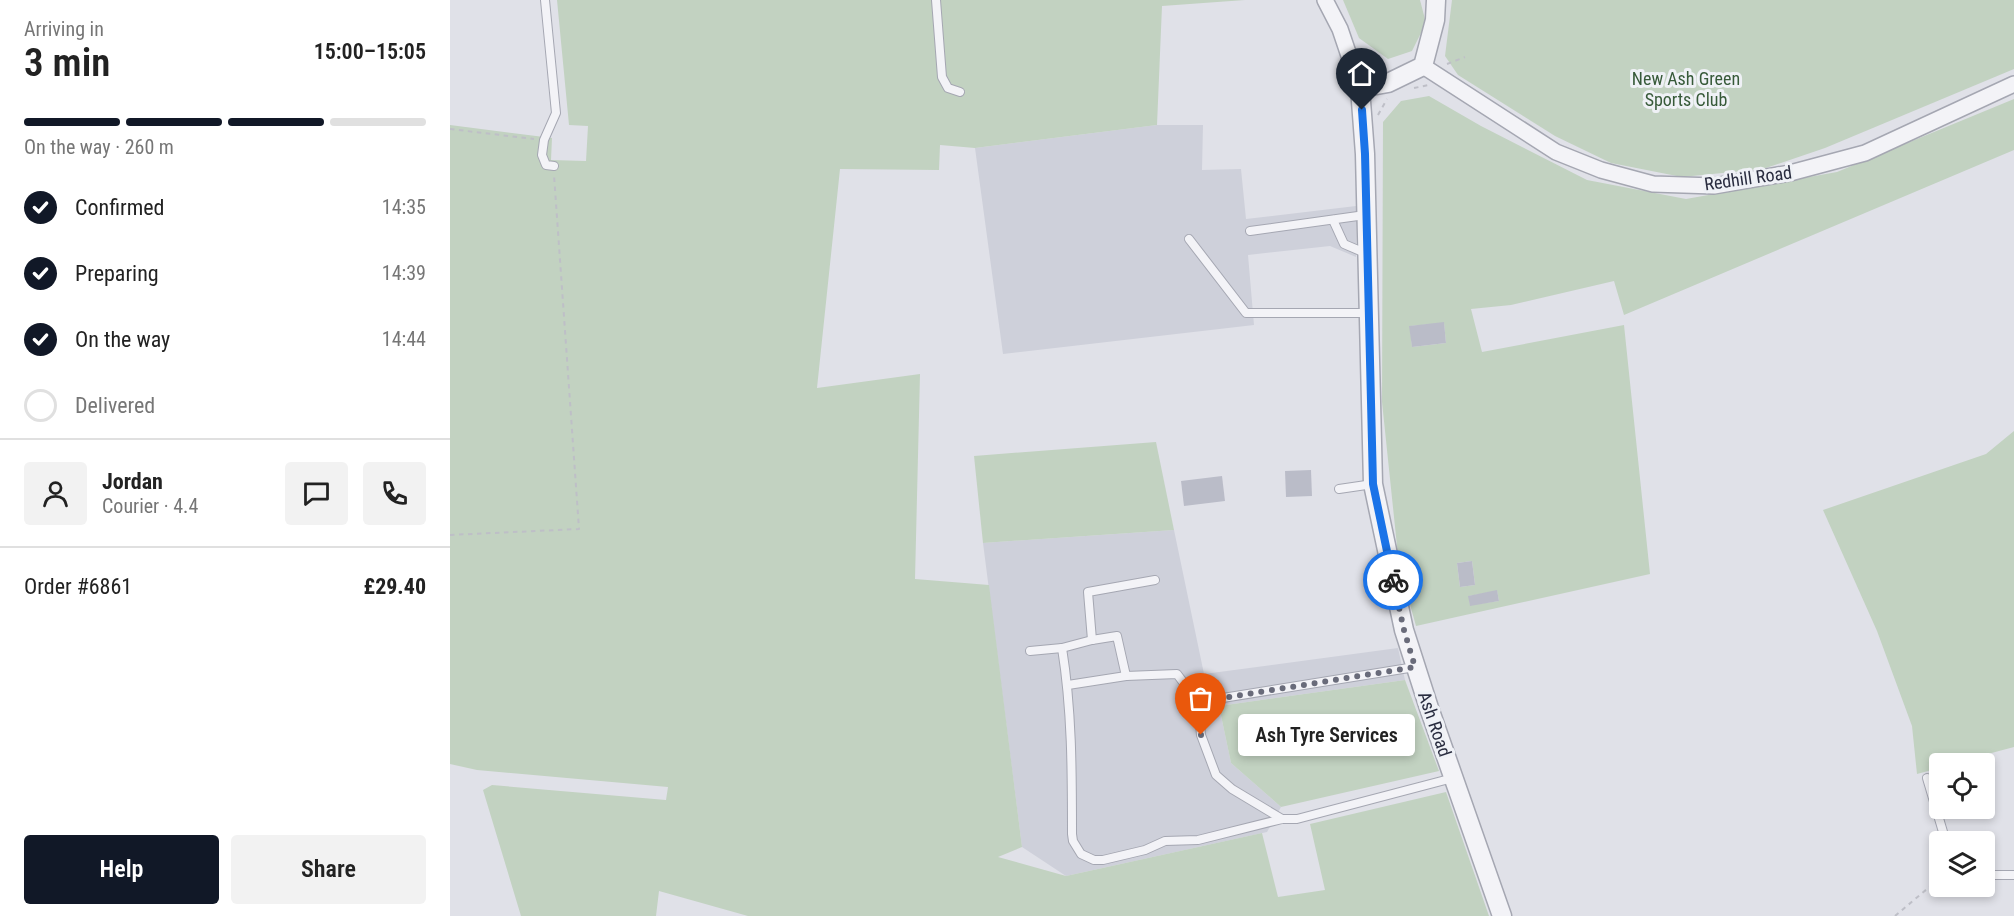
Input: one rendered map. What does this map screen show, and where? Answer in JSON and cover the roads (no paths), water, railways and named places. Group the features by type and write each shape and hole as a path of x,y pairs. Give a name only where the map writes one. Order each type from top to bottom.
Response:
{"street":[{"path":"1325,0 1340,29 1360,88 1428,74 1436,0"},
{"name":"Redhill Road","path":"1428,74 1556,152 1601,170 1653,184 1714,186 1790,173 1865,153 2014,84"},
{"name":"Ash Road","path":"1360,88 1365,154 1373,484 1404,630 1415,667 1502,916"}],"lane":[{"path":"545,0 556,113 544,140 542,155 546,165 554,166"},
{"path":"936,0 942,78 948,88 960,92"},
{"path":"1250,231 1367,215"},
{"path":"1333,220 1344,244 1366,253"},
{"path":"1189,239 1245,313 1369,314"},
{"path":"1339,489 1373,484"},
{"path":"1092,640 1088,592 1155,580"},
{"path":"1030,651 1062,648 1117,636 1126,676"},
{"path":"1062,648 1071,727 1072,834 1076,848 1086,858 1094,860 1112,858 1145,850 1165,841 1206,838 1282,819 1297,819 1453,778"},
{"path":"1198,702 1415,667"},
{"path":"1068,685 1126,676 1177,674 1198,702 1201,735 1216,776 1232,789 1282,819"},
{"path":"1927,778 1943,831"},
{"path":"1995,875 2014,875"}],"place":[{"name":"Ash Tyre Services","path":"1201,735"}],"park label":[{"name":"New Ash Green Sports Club","path":"1686,88"}]}
